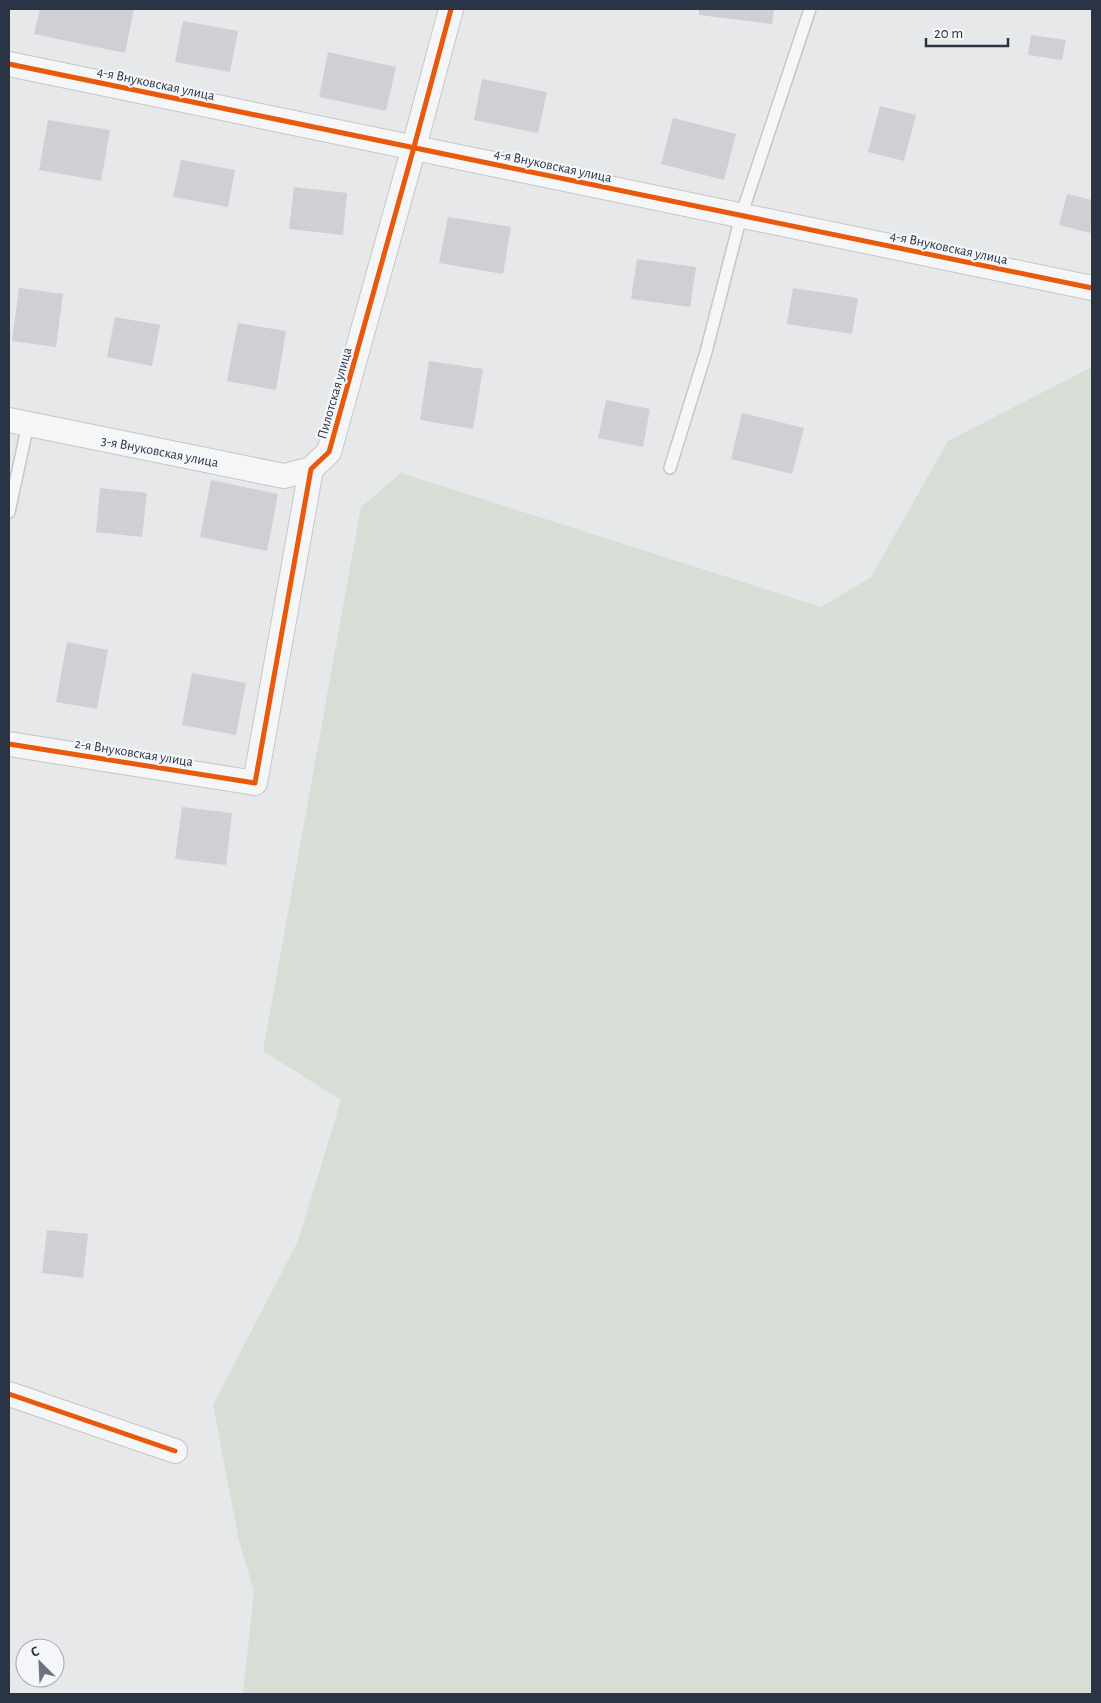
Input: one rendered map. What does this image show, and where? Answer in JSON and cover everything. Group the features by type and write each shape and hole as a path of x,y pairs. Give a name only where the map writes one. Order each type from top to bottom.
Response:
{"street":[{"name":"Пилотская улица","path":"311,469 329,452 451,9"},
{"name":"4-я Внуковская улица","path":"9,64 1092,288"},
{"name":"3-я Внуковская улица","path":"19,422 284,476 311,469"},
{"name":"2-я Внуковская улица","path":"9,744 255,783 311,469"},
{"path":"9,1394 175,1451"}],"lane":[{"path":"670,468 706,352 741,216 810,9"},
{"path":"9,512 19,422"}],"shaded area":[{"path":"1092,367 1092,1694 243,1694 254,1591 239,1541 213,1405 298,1241 341,1100 263,1051 361,507 401,473 821,607 871,577 948,441"}],"building":[{"path":"40,9 134,9 125,53 34,34"},
{"path":"699,9 774,9 772,24 699,15"},
{"path":"183,21 238,31 230,72 175,62"},
{"path":"1031,35 1066,40 1062,60 1028,55"},
{"path":"328,52 396,67 386,111 319,97"},
{"path":"482,79 547,92 538,133 474,120"},
{"path":"880,106 916,115 904,161 868,152"},
{"path":"673,118 736,134 724,180 661,164"},
{"path":"48,120 110,130 101,181 39,170"},
{"path":"181,160 235,170 228,207 173,197"},
{"path":"294,187 347,193 343,235 289,229"},
{"path":"1067,194 1092,200 1092,225 1090,233 1059,225"},
{"path":"448,217 511,227 503,274 439,263"},
{"path":"637,259 696,267 690,307 631,299"},
{"path":"19,288 63,294 56,347 12,341"},
{"path":"793,288 858,298 852,334 787,324"},
{"path":"115,317 160,325 152,366 107,357"},
{"path":"238,323 286,331 276,390 227,381"},
{"path":"429,361 483,369 473,429 420,420"},
{"path":"606,400 650,409 643,447 598,438"},
{"path":"742,413 804,428 792,474 731,459"},
{"path":"211,480 278,494 267,551 200,537"},
{"path":"100,488 147,493 142,537 96,532"},
{"path":"67,642 108,650 97,709 56,702"},
{"path":"192,673 246,683 236,735 182,725"},
{"path":"182,807 232,813 226,865 175,859"},
{"path":"47,1230 88,1234 83,1278 42,1273"}],"cycle path":[{"path":"9,744 255,783 311,469 329,452 451,9"},
{"path":"9,64 1092,288"},
{"path":"9,1394 175,1451"}]}
